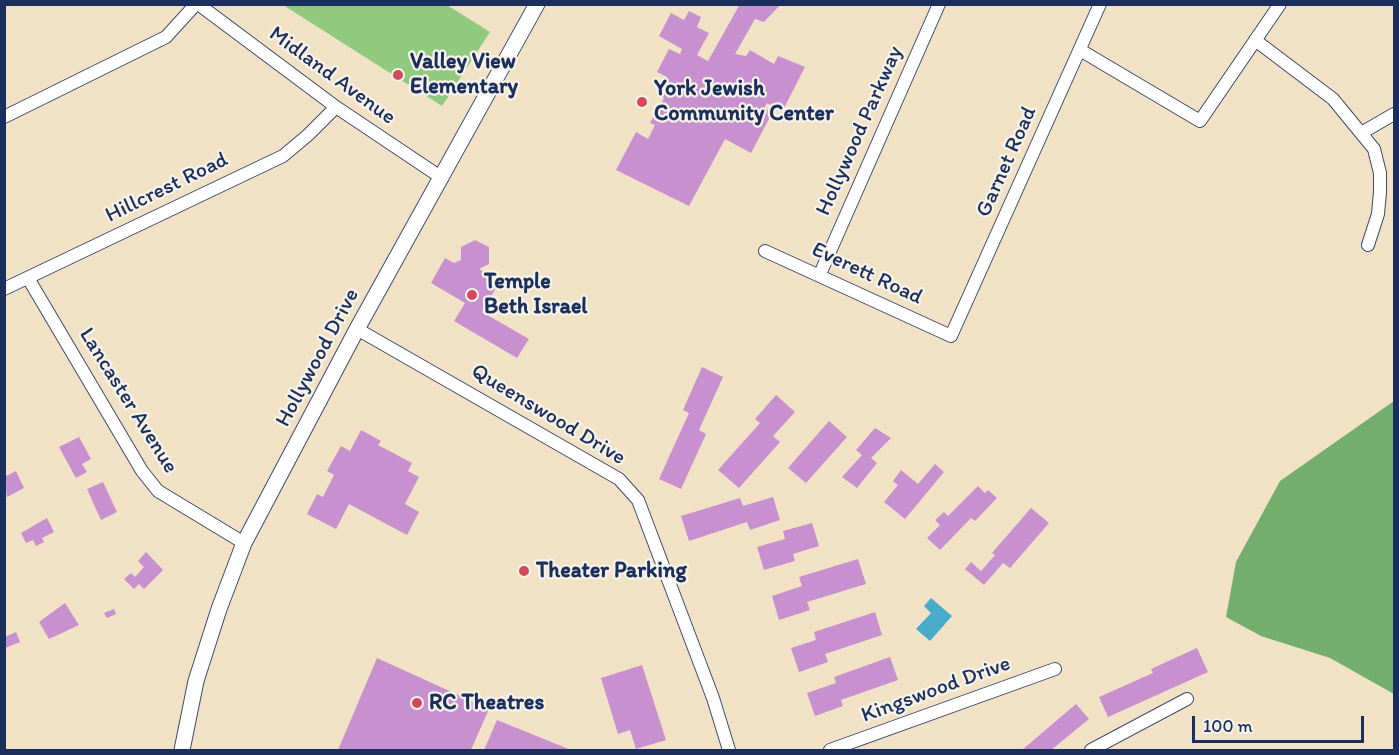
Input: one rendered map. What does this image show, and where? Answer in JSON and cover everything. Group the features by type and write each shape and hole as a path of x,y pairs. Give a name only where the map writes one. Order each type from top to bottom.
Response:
{"main road":[{"name":"Hollywood Drive","path":"182,750 196,681 219,609 244,543 357,329 537,4"}],"street":[{"name":"Midland Avenue","path":"197,4 336,107 442,178"},
{"path":"4,117 166,37 197,4"},
{"name":"Hollywood Parkway","path":"820,274 939,4"},
{"name":"Garnet Road","path":"951,336 1100,4"},
{"path":"1080,50 1200,121 1280,4"},
{"path":"1255,40 1325,93 1363,132 1374,148 1380,173 1378,214 1368,246"},
{"name":"Hillcrest Road","path":"4,289 283,156 336,107"},
{"path":"1363,132 1395,114"},
{"name":"Everett Road","path":"765,251 820,274 951,336"},
{"name":"Lancaster Avenue","path":"28,278 142,471 158,491 244,543"},
{"name":"Queenswood Drive","path":"357,329 619,479 638,500 713,698 729,750"},
{"name":"Kingswood Drive","path":"830,750 1055,669"},
{"path":"1091,750 1187,699"}],"green space":[{"path":"283,5 447,5 490,32 442,106"},
{"path":"1394,401 1394,694 1330,658 1261,636 1226,617 1236,562 1280,481"}],"water":[{"path":"931,598 952,616 930,641 916,629 931,613 924,606"}],"building":[{"path":"740,4 781,4 764,22 755,19 735,54 746,56 750,50 774,64 778,56 805,67 782,112 767,103 764,108 772,113 751,153 725,139 689,206 616,170 636,132 648,139 655,125 650,123 664,98 658,95 667,77 657,72 669,49 680,54 682,49 659,36 671,13 684,20 689,11 701,17 697,27 709,33 697,55 708,61"},
{"name":"Temple Beth Israel","path":"475,240 489,247 489,264 479,269 490,276 486,282 496,288 482,312 529,339 517,358 454,321 465,303 431,283 445,258 454,263 461,260 461,247"},
{"path":"702,367 723,377 699,430 706,434 681,489 659,479 689,413 683,410"},
{"path":"776,395 795,412 773,436 780,442 739,488 718,470 760,423 755,419"},
{"path":"829,421 847,437 806,483 788,468"},
{"path":"875,428 891,438 871,458 877,463 857,488 842,477 862,455 856,450"},
{"path":"361,430 381,441 378,445 412,463 408,471 419,477 405,504 419,512 407,535 349,504 336,529 307,514 317,494 323,497 334,475 327,471 341,446 350,451"},
{"path":"79,437 91,459 82,464 87,472 76,478 59,447"},
{"path":"935,464 944,472 905,519 884,502 898,485 893,481 901,470 918,484"},
{"path":"16,471 24,488 7,497 4,477"},
{"path":"103,482 117,512 101,520 87,489"},
{"path":"978,486 985,493 988,490 997,498 975,521 971,518 940,550 927,538 940,525 935,520 944,512 948,516"},
{"path":"773,497 780,520 750,530 747,522 689,541 681,516 740,498 743,506"},
{"path":"1031,508 1049,523 1010,568 1003,563 984,585 965,569 971,562 981,571 995,555 992,553"},
{"path":"47,518 54,532 42,538 44,542 36,546 33,540 26,543 21,533"},
{"path":"812,523 819,546 793,554 795,561 764,570 757,547 785,539 783,531"},
{"path":"146,552 163,570 144,589 139,584 134,589 124,579 131,573 135,577 144,567 138,561"},
{"path":"858,559 866,584 807,602 810,610 779,620 772,596 802,586 799,577"},
{"path":"65,603 79,625 49,639 39,622"},
{"path":"114,609 116,614 107,618 104,613"},
{"path":"875,612 882,635 825,654 828,662 799,672 791,648 816,640 814,632"},
{"path":"16,632 20,642 5,648 5,637"},
{"path":"1197,648 1208,672 1108,717 1099,697 1153,673 1151,669"},
{"path":"890,657 898,680 841,700 843,706 815,716 807,693 836,683 834,677"},
{"name":"RC Theatres","path":"377,658 489,709 471,750 338,750"},
{"path":"642,665 666,740 636,749 630,730 618,734 601,678"},
{"path":"1076,704 1089,719 1051,750 1022,750"},
{"path":"497,720 571,750 484,750"}],"place":[{"name":"Valley View Elementary","path":"398,75"},
{"name":"York Jewish Community Center","path":"642,102"},
{"name":"Temple Beth Israel","path":"472,295"},
{"name":"Theater Parking","path":"524,571"},
{"name":"RC Theatres","path":"417,703"}]}
